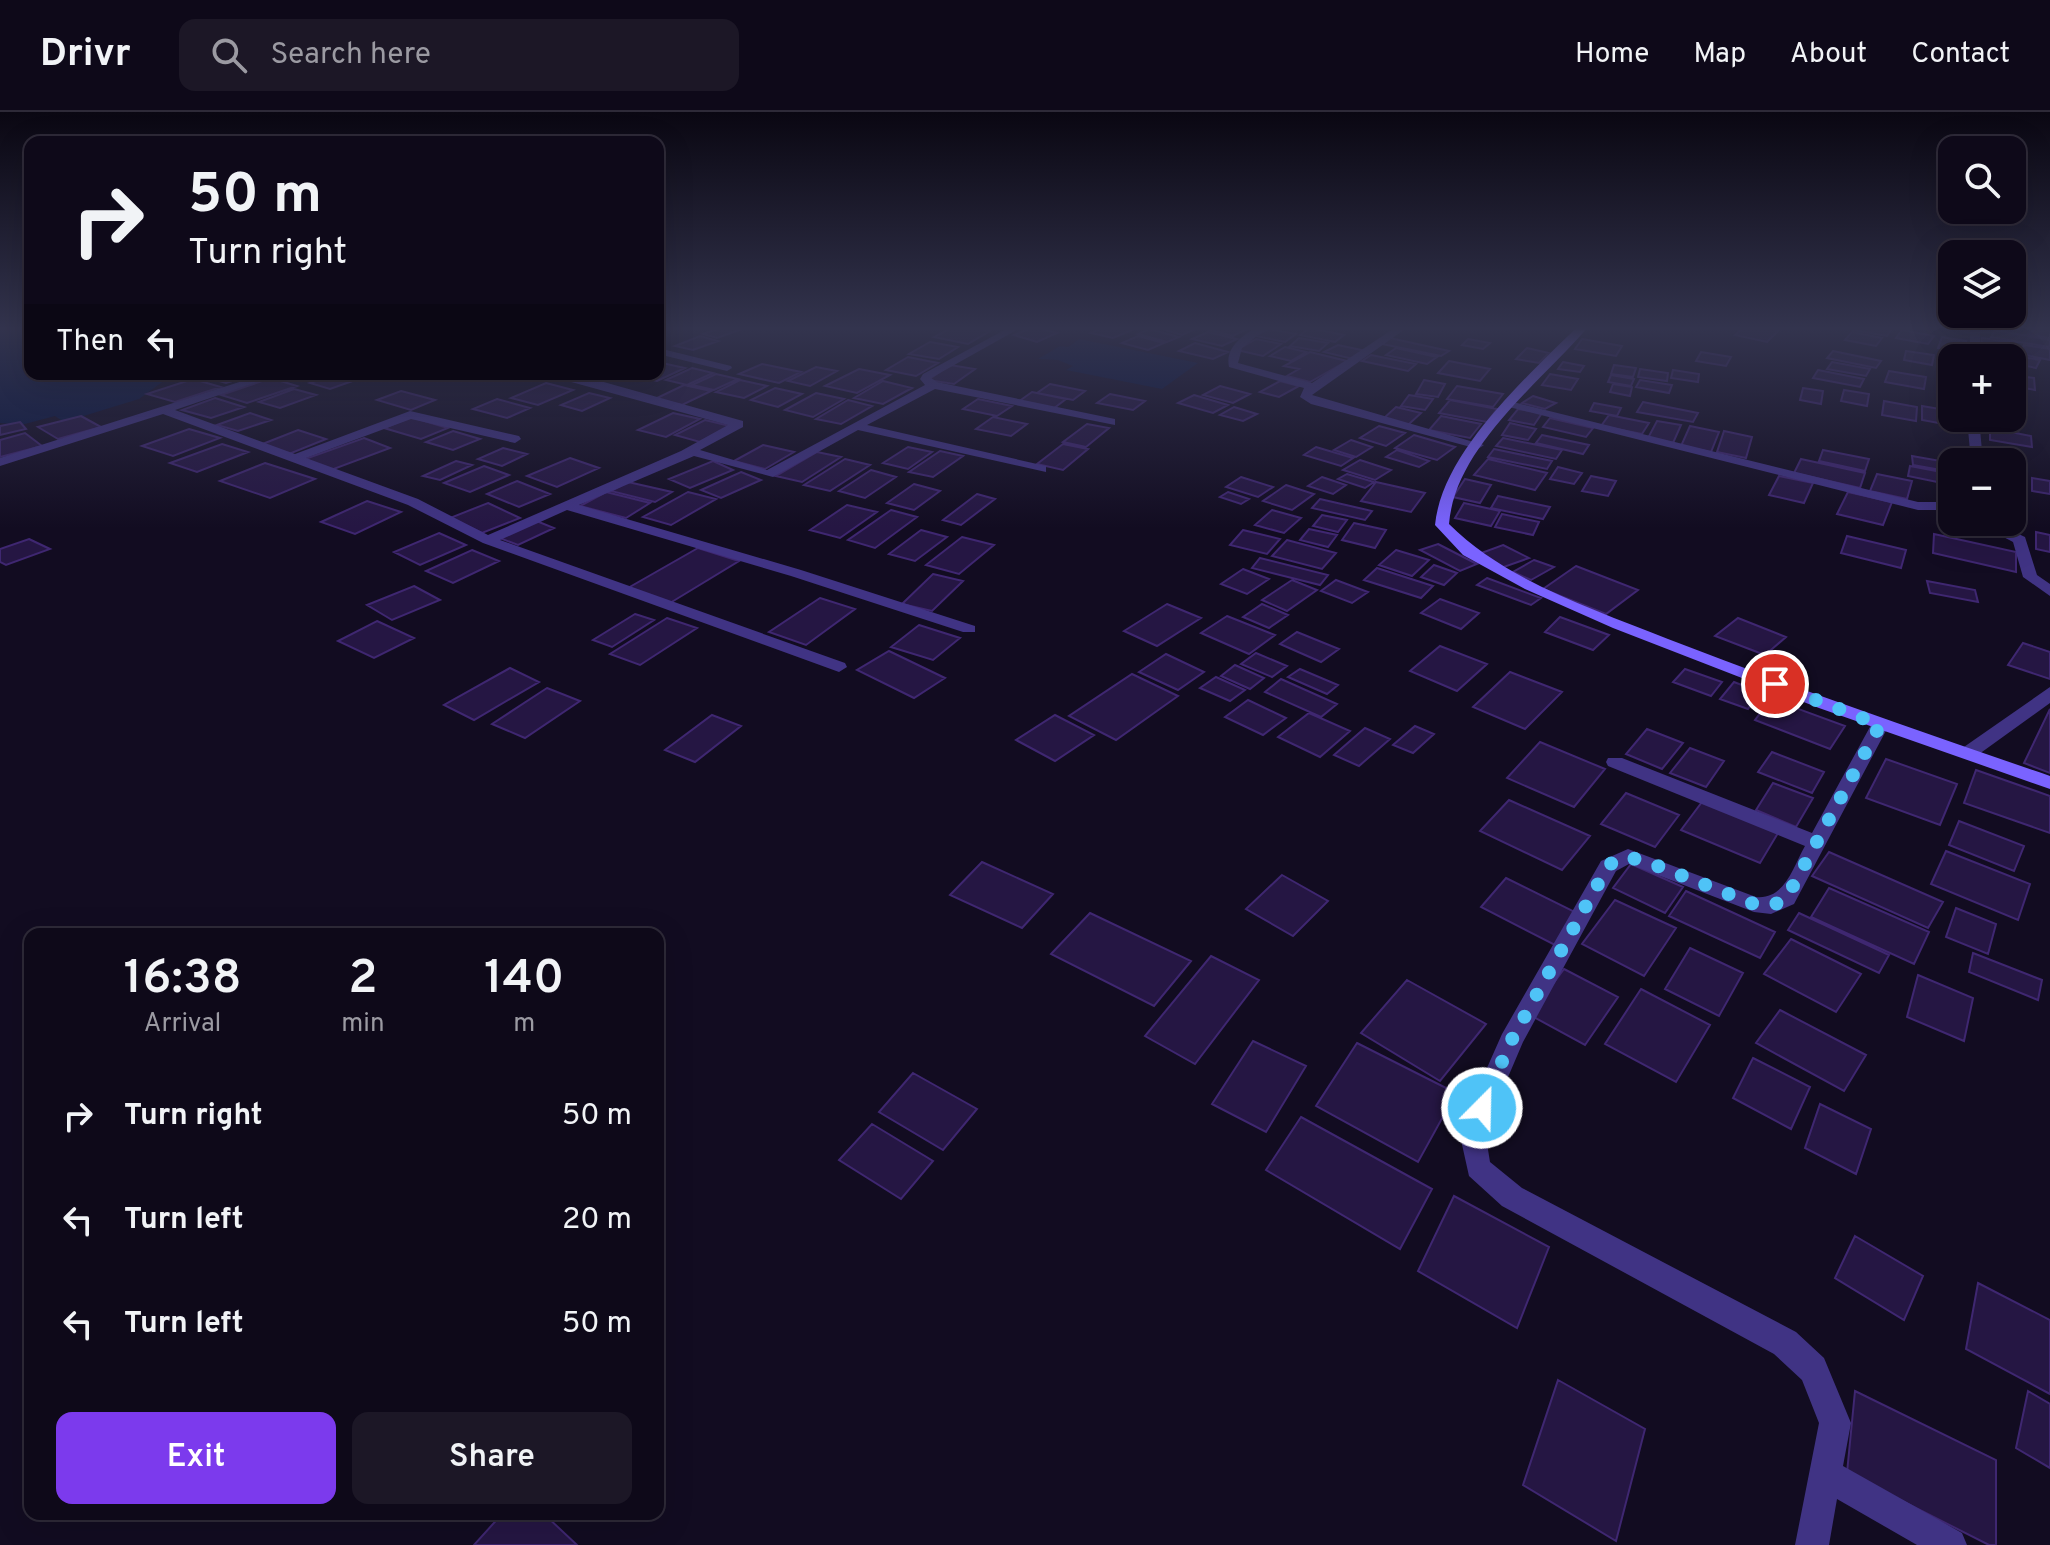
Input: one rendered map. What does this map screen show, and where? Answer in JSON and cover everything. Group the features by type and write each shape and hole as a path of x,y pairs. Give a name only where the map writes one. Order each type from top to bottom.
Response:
{"street":[{"path":"0,462 217,394"},
{"path":"488,540 683,454 739,424 628,394"},
{"path":"683,454 695,452 768,474 917,394"},
{"path":"976,394 1111,422"},
{"path":"1306,394 1315,402 1478,445"},
{"path":"1519,394 1478,445 1441,506 1442,527 1460,549 1509,578 1594,616 1880,725 2050,783"},
{"path":"1509,404 1918,506 1938,507"},
{"path":"167,411 413,502 488,540 839,667"},
{"path":"293,459 398,418 418,414 515,439"},
{"path":"858,427 1041,469"},
{"path":"565,505 796,573 969,629"},
{"path":"2012,536 2020,540 2030,577 2050,591"},
{"path":"1968,753 2046,698 2050,692"},
{"path":"1812,1545 1835,1423 1813,1369 1785,1343 1512,1197 1478,1168 1472,1131 1511,1041 1608,866 1628,856 1728,896 1771,906 1786,899 1880,725"},
{"path":"1615,762 1815,842"},
{"path":"1826,1474 1950,1545"}],"water":[{"path":"0,394 146,394 139,399 64,422 55,416 21,425 0,423"}],"building":[{"path":"147,394 200,394 175,402"},
{"path":"224,394 274,394 247,403 221,395"},
{"path":"281,394 316,395 280,408 259,402"},
{"path":"393,394 412,394 435,400 411,410 377,400"},
{"path":"521,394 564,394 538,405 511,398"},
{"path":"587,394 610,398 582,411 561,405"},
{"path":"666,394 705,394 682,405 655,399"},
{"path":"725,394 752,394 744,398"},
{"path":"763,394 802,394 778,407 751,400"},
{"path":"814,394 844,399 813,417 785,410"},
{"path":"861,394 901,394 883,404 854,398"},
{"path":"1029,394 1066,399 1053,409 1018,402"},
{"path":"1041,394 1081,394 1073,400"},
{"path":"1110,394 1145,401 1133,410 1097,403"},
{"path":"1205,394 1250,394 1233,403 1203,395"},
{"path":"1451,394 1503,394 1493,407 1447,399"},
{"path":"1802,394 1823,394 1821,404 1800,400"},
{"path":"1843,394 1869,394 1867,406 1841,401"},
{"path":"1194,395 1228,405 1213,413 1178,403"},
{"path":"1409,395 1433,399 1425,410 1401,406"},
{"path":"1533,396 1556,403 1545,409 1522,403"},
{"path":"215,398 244,407 211,418 182,410"},
{"path":"497,399 530,408 507,418 473,409"},
{"path":"978,399 1012,406 997,416 963,409"},
{"path":"848,400 872,406 841,424 816,419"},
{"path":"1450,400 1497,409 1487,422 1439,413"},
{"path":"1884,401 1917,407 1916,421 1882,415"},
{"path":"1643,402 1698,413 1693,422 1637,412"},
{"path":"1594,403 1621,408 1617,416 1590,411"},
{"path":"1922,406 1938,409 1938,423 1922,420"},
{"path":"1234,407 1257,414 1243,421 1220,415"},
{"path":"1396,407 1421,413 1408,425 1383,419"},
{"path":"1518,409 1542,413 1534,425 1509,420"},
{"path":"250,413 271,420 238,431 217,425"},
{"path":"673,413 700,419 666,437 638,430"},
{"path":"1609,415 1649,423 1642,434 1601,426"},
{"path":"81,416 101,427 58,439 38,427"},
{"path":"1441,416 1481,424 1470,438 1429,430"},
{"path":"411,417 448,428 421,439 384,428"},
{"path":"993,417 1027,424 1011,436 976,429"},
{"path":"1550,418 1593,428 1586,437 1543,427"},
{"path":"705,420 730,426 700,442 675,435"},
{"path":"1657,421 1681,425 1673,443 1648,438"},
{"path":"20,422 26,429 0,435 0,426"},
{"path":"1510,423 1536,429 1528,440 1502,435"},
{"path":"1087,424 1109,428 1086,447 1063,442"},
{"path":"1379,426 1405,433 1386,446 1360,438"},
{"path":"1690,426 1719,432 1711,452 1681,446"},
{"path":"189,429 220,438 173,456 142,446"},
{"path":"298,430 326,439 289,454 260,445"},
{"path":"453,431 480,439 453,450 426,442"},
{"path":"1724,431 1752,437 1746,458 1717,452"},
{"path":"1990,432 2010,432 2031,436 2032,447 1990,440"},
{"path":"25,433 42,446 0,457 0,440"},
{"path":"1414,435 1455,447 1437,460 1395,448"},
{"path":"1542,435 1589,445 1583,454 1536,443"},
{"path":"364,438 390,448 331,470 305,459"},
{"path":"1503,438 1562,450 1556,459 1496,446"},
{"path":"1351,440 1372,447 1356,457 1334,450"},
{"path":"222,444 248,452 197,472 170,463"},
{"path":"1063,444 1088,449 1063,470 1037,464"},
{"path":"763,445 794,452 765,469 734,461"},
{"path":"908,447 932,452 908,469 883,463"},
{"path":"1316,447 1353,458 1341,466 1304,455"},
{"path":"503,448 527,454 502,466 478,459"},
{"path":"1494,449 1552,461 1547,469 1488,457"},
{"path":"1397,450 1429,461 1419,467 1386,457"},
{"path":"1823,450 1869,459 1865,471 1819,461"},
{"path":"940,451 963,456 933,477 909,472"},
{"path":"817,452 841,457 802,482 776,476"},
{"path":"1912,456 1938,461 1938,469 1913,465"},
{"path":"570,458 599,468 557,487 527,476"},
{"path":"845,459 870,465 830,491 804,485"},
{"path":"1488,459 1547,473 1535,490 1474,475"},
{"path":"1801,459 1865,473 1860,488 1794,473"},
{"path":"1360,460 1391,470 1375,480 1343,470"},
{"path":"456,461 472,465 440,480 423,476"},
{"path":"713,461 733,470 690,488 669,479"},
{"path":"265,463 315,479 270,498 220,481"},
{"path":"484,466 509,475 470,492 444,483"},
{"path":"1910,466 1938,471 1938,482 1908,476"},
{"path":"1558,467 1582,473 1574,484 1550,479"},
{"path":"871,470 896,477 865,498 839,491"},
{"path":"741,472 761,480 721,498 701,490"},
{"path":"1347,474 1374,482 1365,488 1338,479"},
{"path":"1877,474 1912,481 1907,499 1870,491"},
{"path":"1591,476 1616,481 1608,496 1582,491"},
{"path":"1779,476 1813,483 1804,503 1769,495"},
{"path":"1241,477 1273,487 1258,497 1226,487"},
{"path":"1322,477 1346,485 1333,494 1308,486"},
{"path":"2032,478 2050,481 2050,494 2032,491"},
{"path":"1465,479 1491,485 1480,503 1453,497"},
{"path":"517,481 550,494 519,507 487,494"},
{"path":"628,482 672,492 655,502 611,491"},
{"path":"1376,482 1425,493 1411,512 1361,501"},
{"path":"914,484 940,491 914,510 887,503"},
{"path":"1286,485 1314,494 1292,510 1263,501"},
{"path":"606,492 650,503 626,518 580,506"},
{"path":"688,492 716,499 671,525 643,517"},
{"path":"1228,492 1249,499 1241,504 1220,497"},
{"path":"1848,492 1892,502 1883,525 1837,514"},
{"path":"977,494 995,499 961,525 943,520"},
{"path":"1498,496 1550,507 1543,519 1491,508"},
{"path":"1320,499 1372,511 1365,520 1312,508"},
{"path":"367,501 401,512 355,534 321,522"},
{"path":"488,503 520,518 482,533 450,518"},
{"path":"1464,503 1500,511 1491,526 1455,518"},
{"path":"847,505 877,512 840,538 810,530"},
{"path":"891,510 917,517 875,548 848,540"},
{"path":"1272,510 1301,518 1284,533 1255,525"},
{"path":"1502,514 1539,522 1533,535 1495,527"},
{"path":"1322,515 1347,520 1338,532 1313,526"},
{"path":"534,520 554,528 518,545 497,537"},
{"path":"1354,523 1386,530 1375,548 1342,540"},
{"path":"1309,529 1337,535 1328,547 1300,540"},
{"path":"921,530 947,537 915,561 889,554"},
{"path":"1243,530 1280,539 1267,554 1230,545"},
{"path":"2036,532 2050,535 2050,552 2036,549"},
{"path":"439,533 466,545 420,565 394,552"},
{"path":"1934,534 2016,552 2016,572 1933,553"},
{"path":"1847,536 1906,550 1901,568 1841,553"},
{"path":"962,537 994,545 959,574 926,565"},
{"path":"29,539 50,549 6,565 0,562 0,549"},
{"path":"1287,540 1336,553 1322,569 1272,556"},
{"path":"1438,544 1477,564 1460,571 1420,550"},
{"path":"1503,545 1529,558 1501,568 1476,555"},
{"path":"698,548 739,561 670,603 628,588"},
{"path":"472,550 499,561 453,583 426,571"},
{"path":"1396,550 1429,560 1412,576 1379,565"},
{"path":"1260,558 1328,575 1320,585 1252,568"},
{"path":"1534,560 1554,567 1531,580 1513,572"},
{"path":"1434,565 1457,573 1444,585 1421,577"},
{"path":"1576,566 1638,590 1606,614 1543,589"},
{"path":"1377,568 1433,586 1421,598 1364,580"},
{"path":"1243,569 1269,579 1247,594 1221,584"},
{"path":"933,574 963,581 932,611 902,604"},
{"path":"1487,578 1541,598 1531,605 1477,585"},
{"path":"1292,580 1317,590 1287,611 1262,600"},
{"path":"1336,580 1368,592 1352,603 1321,591"},
{"path":"1927,581 1975,590 1978,602 1930,593"},
{"path":"414,586 440,600 392,620 367,605"},
{"path":"820,598 855,609 806,645 769,632"},
{"path":"1440,599 1479,613 1461,629 1421,613"},
{"path":"1167,604 1201,618 1157,646 1124,631"},
{"path":"1262,604 1288,615 1269,628 1243,617"},
{"path":"635,614 654,620 612,647 593,640"},
{"path":"1227,616 1275,635 1249,654 1201,633"},
{"path":"1560,617 1609,635 1593,650 1545,632"},
{"path":"667,618 697,628 640,665 610,654"},
{"path":"1738,618 1786,637 1765,655 1715,636"},
{"path":"377,621 414,638 374,658 338,641"},
{"path":"919,625 960,638 933,660 891,647"},
{"path":"1297,632 1339,649 1321,662 1280,644"},
{"path":"2023,643 2050,652 2050,679 2008,665"},
{"path":"1440,646 1487,664 1457,691 1410,671"},
{"path":"889,651 945,678 914,698 857,670"},
{"path":"1256,653 1287,666 1272,677 1241,664"},
{"path":"1166,654 1204,672 1178,690 1139,672"},
{"path":"1235,665 1264,678 1250,689 1221,676"},
{"path":"510,668 539,682 474,720 444,705"},
{"path":"1300,669 1338,685 1327,694 1288,677"},
{"path":"1685,669 1722,682 1711,696 1673,682"},
{"path":"1510,672 1562,692 1525,729 1473,707"},
{"path":"1132,674 1178,696 1116,740 1069,716"},
{"path":"1216,677 1245,690 1230,701 1200,688"},
{"path":"1281,679 1337,704 1321,717 1265,692"},
{"path":"1734,682 1760,692 1748,709 1720,699"},
{"path":"547,688 580,701 525,738 492,724"},
{"path":"1771,699 1845,726 1830,749 1755,720"},
{"path":"1248,700 1286,718 1263,735 1225,717"},
{"path":"2050,709 2050,773 2024,763"},
{"path":"1309,713 1350,731 1320,757 1278,737"},
{"path":"712,715 741,726 695,762 665,750"},
{"path":"1055,715 1094,735 1055,761 1016,740"},
{"path":"1415,726 1434,734 1413,753 1393,745"},
{"path":"1365,728 1390,739 1359,766 1334,755"},
{"path":"1647,729 1683,743 1662,769 1626,754"},
{"path":"1540,742 1605,769 1574,807 1507,778"},
{"path":"1690,748 1724,761 1706,787 1670,773"},
{"path":"1772,752 1824,772 1812,793 1758,772"},
{"path":"1886,759 1957,784 1940,825 1866,798"},
{"path":"1976,770 2050,796 2050,833 1964,803"},
{"path":"1773,783 1813,798 1796,827 1756,810"},
{"path":"1626,793 1679,815 1655,847 1601,824"},
{"path":"1509,800 1590,836 1562,870 1480,831"},
{"path":"1702,802 1778,833 1760,863 1681,830"},
{"path":"1959,821 2024,846 2014,871 1949,845"},
{"path":"1946,851 2030,884 2018,920 1931,884"},
{"path":"1829,852 1943,902 1928,928 1812,876"},
{"path":"982,862 1053,894 1022,928 950,895"},
{"path":"1631,864 1683,887 1665,913 1613,888"},
{"path":"1282,875 1328,901 1293,936 1246,909"},
{"path":"1506,878 1579,914 1555,945 1481,907"},
{"path":"1829,888 1929,932 1914,964 1811,917"},
{"path":"1686,891 1775,932 1760,958 1669,916"},
{"path":"1615,900 1676,928 1644,976 1582,944"},
{"path":"1956,908 1996,924 1988,954 1946,937"},
{"path":"1090,913 1191,961 1154,1006 1051,954"},
{"path":"1799,913 1889,955 1879,973 1788,930"},
{"path":"1791,939 1861,974 1836,1012 1764,974"},
{"path":"1690,948 1743,973 1719,1016 1665,989"},
{"path":"1973,953 2042,980 2038,1000 1969,972"},
{"path":"1211,956 1259,980 1195,1064 1145,1036"},
{"path":"1564,969 1618,997 1585,1045 1530,1015"},
{"path":"1918,975 1973,998 1964,1041 1907,1017"},
{"path":"1407,980 1486,1024 1440,1081 1361,1033"},
{"path":"1641,989 1710,1025 1676,1082 1605,1044"},
{"path":"1780,1010 1866,1055 1844,1091 1756,1043"},
{"path":"1253,1041 1306,1066 1266,1132 1212,1104"},
{"path":"1357,1043 1456,1093 1418,1162 1316,1106"},
{"path":"1753,1058 1810,1087 1791,1129 1733,1098"},
{"path":"913,1073 977,1109 943,1150 879,1112"},
{"path":"1820,1104 1871,1129 1856,1174 1805,1148"},
{"path":"1301,1117 1432,1189 1400,1249 1266,1170"},
{"path":"872,1124 933,1161 901,1199 839,1160"},
{"path":"1454,1196 1549,1247 1517,1328 1418,1271"},
{"path":"1855,1236 1923,1276 1904,1320 1835,1278"},
{"path":"1978,1283 2050,1320 2050,1394 1966,1349"},
{"path":"1558,1380 1645,1429 1616,1541 1523,1485"},
{"path":"1855,1391 1996,1460 1996,1545 1989,1545 1847,1473"},
{"path":"2028,1391 2050,1404 2050,1468 2016,1448"},
{"path":"497,1520 550,1520 577,1545 474,1545"}],"route":[{"path":"1482,1108 1511,1041 1608,866 1618,858 1628,856 1640,859 1754,904 1771,906 1786,899 1880,725 1775,684"}]}
